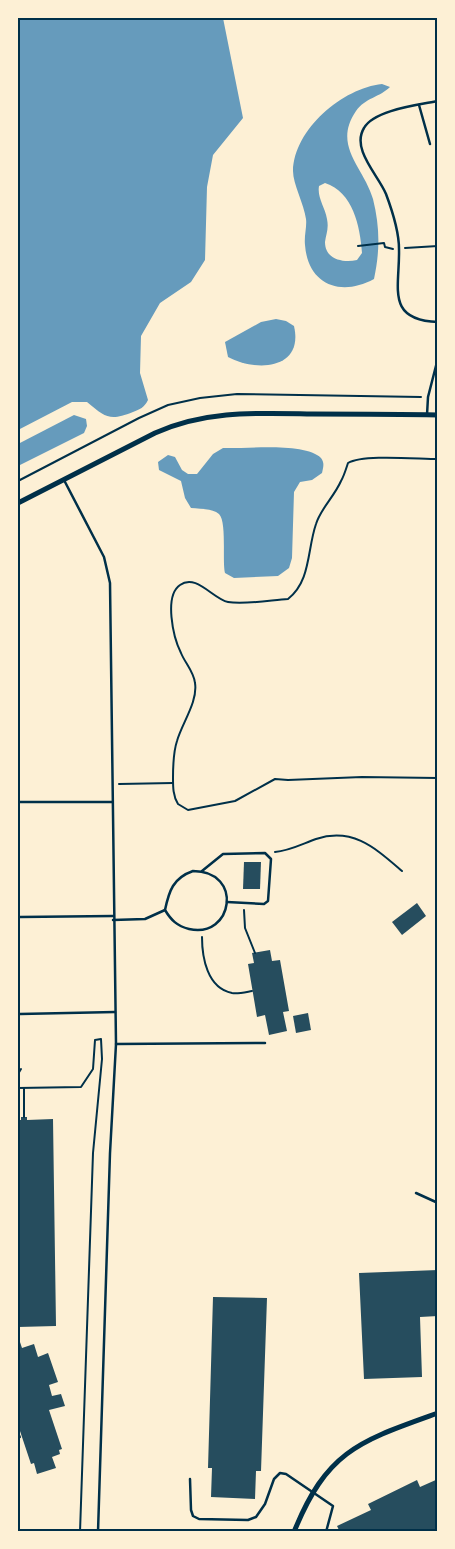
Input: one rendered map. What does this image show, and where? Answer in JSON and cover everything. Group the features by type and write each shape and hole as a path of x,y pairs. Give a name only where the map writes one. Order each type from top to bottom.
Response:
{"street":[{"path":"18,503 155,433 197,418 242,413 438,415"},
{"path":"294,1532 311,1493 338,1461 364,1441 438,1413"}],"lane":[{"path":"438,101 419,104 375,118 363,128 360,139 361,149 386,194 400,249 397,295 401,306 408,315 421,321 438,322"},
{"path":"419,104 430,144"},
{"path":"427,414 428,397 438,358"},
{"path":"64,480 109,571 116,1044 109,1163 98,1532"},
{"path":"18,802 112,802"},
{"path":"202,871 223,854 265,853 271,859 268,901 264,904 227,902"},
{"path":"192,871 202,871 220,880 225,888 227,902 222,917 216,924 202,929 179,926 171,920 166,910 170,888 176,880 192,871"},
{"path":"20,917 145,919 166,910"},
{"path":"20,1014 115,1012"},
{"path":"116,1044 265,1044"},
{"path":"416,1193 438,1203"},
{"path":"190,1479 191,1510 193,1516 199,1519 248,1520 256,1517 265,1504 274,1479 280,1473 286,1474 311,1493 333,1506 326,1532"}],"path":[{"path":"358,246 382,243 385,247 400,249 438,246"},
{"path":"438,459 352,460 348,463 341,482 323,507 315,525 301,585 288,599 229,602 197,584 187,582 181,584 174,592 171,604 173,625 180,652 192,672 196,684 194,699 176,742 173,760 175,799 188,810 236,801 275,779 438,778"},
{"path":"112,785 173,783"},
{"path":"265,853 282,852 320,838 347,835 379,852 402,871"},
{"path":"244,903 244,923 255,953"},
{"path":"202,929 205,965 219,986 232,993 252,991"},
{"path":"18,1088 81,1087 93,1069 95,1040 101,1039 102,1059 93,1153 80,1532"},
{"path":"18,1074 21,1069"},
{"path":"24,1088 24,1118"},
{"path":"18,1432 20,1437 18,1438"}],"water":[{"path":"18,18 223,18 243,118 213,155 207,187 205,260 191,282 160,303 141,336 140,373 148,400 145,405 133,412 113,417 104,415 87,402 72,402 18,430"},
{"path":"382,84 390,87 368,100 356,111 349,124 347,135 348,146 352,156 369,187 373,199 378,239 376,269 374,279 350,287 338,287 328,284 319,278 312,270 307,259 305,242 306,219 293,171 296,155 302,140 311,126 337,102 367,87","holes":["325,183 335,187 348,202 357,221 362,253 357,260 336,259 328,253 326,248 328,223 319,195 319,186"]},
{"path":"276,319 286,321 294,326 295,341 292,352 285,359 275,364 252,365 228,357 225,342 261,322"},
{"path":"74,415 86,419 87,426 84,433 18,466 18,444"},
{"path":"223,448 289,448 313,453 322,460 322,473 312,480 300,482 294,492 292,558 289,568 278,576 234,578 225,573 224,533 219,514 209,510 191,508 185,498 181,481 159,470 158,462 168,455 175,457 182,470 188,474 197,474 213,454"}],"building":[{"path":"244,862 261,862 260,889 243,889"},
{"path":"417,903 426,916 402,935 392,922"},
{"path":"270,950 272,961 280,960 289,1011 283,1012 287,1031 269,1035 265,1015 257,1017 248,964 254,963 252,953"},
{"path":"308,1013 311,1030 296,1033 293,1016"},
{"path":"21,1117 27,1117 27,1120 53,1119 56,1326 18,1327 18,1120 21,1120"},
{"path":"438,1270 438,1316 420,1317 422,1377 364,1379 359,1273"},
{"path":"213,1297 267,1298 261,1471 256,1471 255,1499 211,1497 212,1468 208,1468"},
{"path":"18,1336 22,1348 34,1344 38,1357 48,1353 58,1382 49,1385 52,1396 61,1394 65,1406 49,1410 62,1449 59,1450 60,1454 52,1457 56,1468 37,1474 34,1463 31,1464 18,1425"},
{"path":"438,1479 438,1532 340,1532 337,1526 371,1510 368,1504 417,1480 420,1487"}]}
